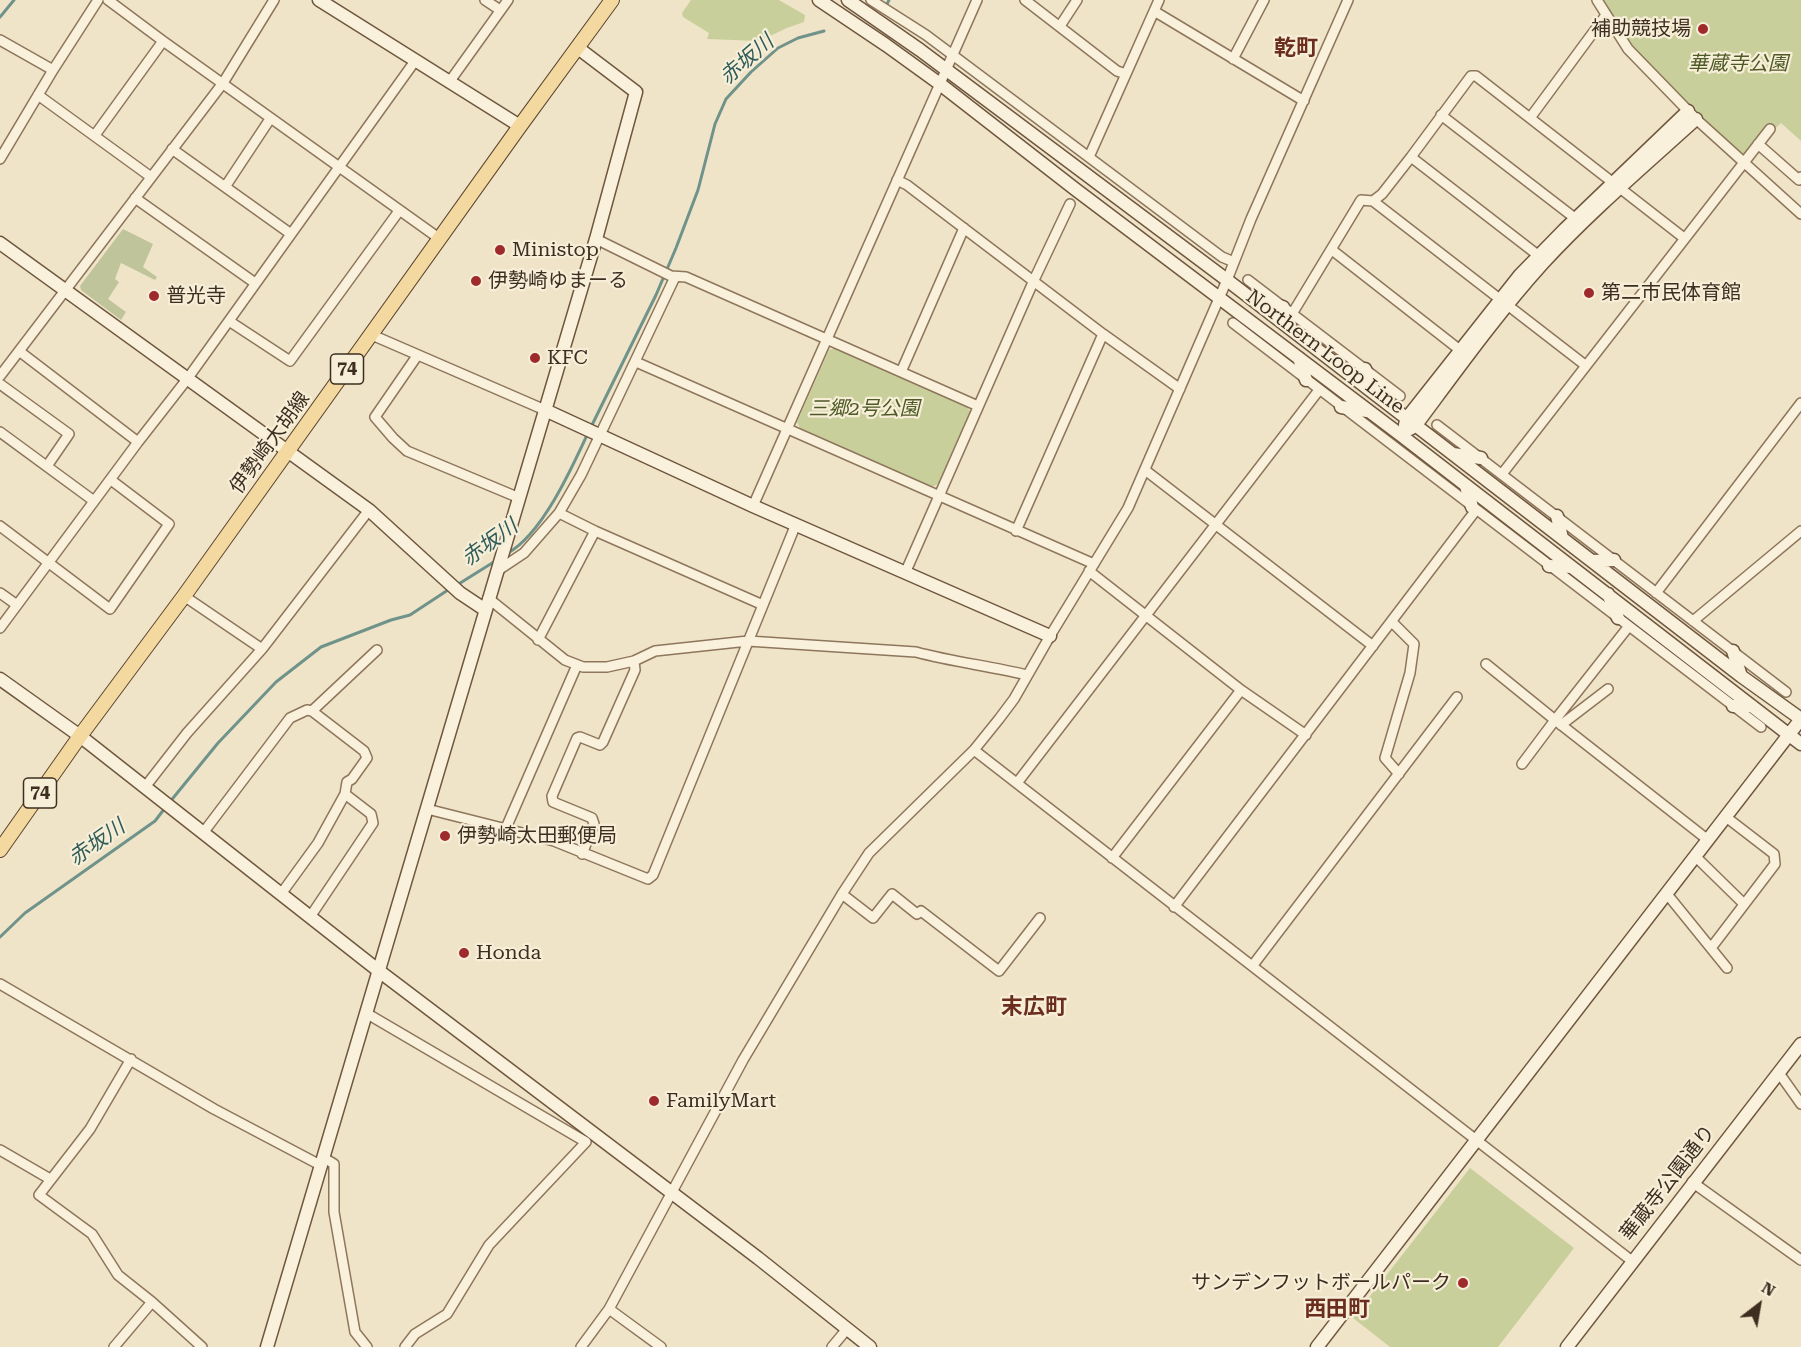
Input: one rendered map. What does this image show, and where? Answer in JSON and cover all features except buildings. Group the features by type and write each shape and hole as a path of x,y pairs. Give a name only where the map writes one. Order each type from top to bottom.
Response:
{"main road":[{"name":"伊勢崎大胡線","path":"0,850 612,0"}],"street":[{"path":"0,159 98,0"},
{"path":"108,0 270,119 440,239"},
{"path":"0,376 223,83 274,0"},
{"path":"319,0 520,126"},
{"path":"485,0 500,10"},
{"path":"450,81 508,0"},
{"name":"Northern Loop Line","path":"819,0 940,84 1801,744"},
{"name":"Northern Loop Line","path":"848,0 946,69 1227,280 1801,719"},
{"path":"871,0 926,35 1222,257 1234,262"},
{"path":"753,506 977,0"},
{"path":"1026,0 1117,70 1126,74"},
{"path":"1060,26 1077,0"},
{"path":"1089,157 1159,0"},
{"path":"1233,59 1264,0"},
{"path":"581,1347 609,1309 743,1060 842,894 869,854 974,750 1014,699 1128,508 1348,0"},
{"path":"1597,0 1628,49 1692,115 1801,214"},
{"path":"1154,11 1304,101"},
{"path":"1530,118 1606,15"},
{"path":"0,40 53,70"},
{"path":"95,135 163,41"},
{"path":"267,1347 517,497 596,239 636,92 578,48"},
{"path":"0,628 230,321 415,61"},
{"path":"1373,201 1382,194 1471,76 1476,76 1684,238"},
{"path":"38,95 151,177"},
{"path":"1441,115 1576,219"},
{"path":"1402,436 1539,256 1576,219 1692,115"},
{"path":"225,187 270,119"},
{"path":"1502,474 1770,129"},
{"path":"1758,144 1799,180 1801,177"},
{"path":"172,149 291,234"},
{"path":"1411,157 1539,256"},
{"path":"897,180 907,185 1103,334 1180,389"},
{"path":"1504,302 1615,186"},
{"path":"135,198 255,284"},
{"path":"1287,310 1332,250 1361,200 1373,201 1586,365"},
{"path":"906,572 1034,280 1070,204"},
{"path":"230,321 290,361 399,211"},
{"path":"901,372 964,228"},
{"path":"596,239 675,277 686,277 978,406"},
{"path":"0,243 369,510 460,593 486,604 565,660 577,665 607,666 633,661 655,651 748,641 916,652 943,660 988,665 1027,675"},
{"path":"1332,250 1464,353"},
{"path":"495,572 524,553 559,513 581,475 598,434 636,362 675,277"},
{"path":"1248,280 1400,396"},
{"path":"1253,300 1287,310"},
{"path":"1233,323 1761,727"},
{"path":"1016,531 1103,334"},
{"path":"372,335 1050,636"},
{"path":"19,351 138,442"},
{"path":"417,356 375,417 407,451 517,497"},
{"path":"1299,358 1306,380"},
{"path":"636,362 1016,531 1092,568 1145,615 1241,690 1306,735"},
{"path":"1365,369 1375,394"},
{"path":"0,384 69,434 46,466"},
{"path":"1017,783 1319,390"},
{"path":"1656,593 1801,403"},
{"path":"1341,407 1368,411"},
{"path":"1437,425 1786,692"},
{"path":"0,432 94,501"},
{"path":"1452,454 1481,458"},
{"path":"1144,470 1373,646"},
{"path":"0,526 110,609 169,524 111,480"},
{"path":"1466,486 1474,508"},
{"path":"1174,906 1392,622 1474,508"},
{"path":"145,787 187,733 262,649 369,510"},
{"path":"559,513 763,606"},
{"path":"1557,516 1562,538"},
{"path":"427,809 554,842 648,879 653,875 796,524"},
{"path":"538,640 596,531"},
{"path":"1693,621 1801,531"},
{"path":"1592,561 1614,560"},
{"path":"1549,566 1572,567"},
{"path":"0,593 17,605"},
{"path":"1608,594 1618,618"},
{"path":"184,596 262,649"},
{"path":"1392,622 1414,644 1410,673 1385,758 1399,774"},
{"path":"1522,764 1558,723 1629,626"},
{"path":"312,711 377,650"},
{"path":"1733,651 1742,676"},
{"path":"582,854 594,824 592,818 553,802 552,796 577,738 580,737 600,745 603,742 635,670 633,661"},
{"path":"1486,664 1708,840"},
{"path":"506,828 577,665"},
{"path":"0,679 80,736 379,971 673,1193 870,1347"},
{"path":"1558,723 1608,689"},
{"path":"1112,858 1241,690"},
{"path":"1252,965 1457,698"},
{"path":"1733,706 1752,706"},
{"path":"203,833 290,718 306,710 312,711 364,751 366,758 347,782 345,794 318,843 281,894"},
{"path":"1317,1347 1801,719"},
{"path":"974,750 1632,1261"},
{"path":"310,917 373,823 371,814 345,794"},
{"path":"1711,948 1775,864 1774,854 1726,817"},
{"path":"1696,856 1744,904"},
{"path":"842,894 873,918 892,894 917,914 921,910 999,971 1040,918"},
{"path":"1667,894 1727,968"},
{"path":"0,984 214,1109 323,1162 334,1164 334,1212 356,1332 367,1347"},
{"path":"366,1013 586,1142 489,1245 447,1314 415,1334 405,1347"},
{"name":"華蔵寺公園通り","path":"1567,1347 1692,1182 1801,1044"},
{"path":"131,1059 90,1129 39,1195 92,1234 118,1275 202,1347"},
{"path":"1779,1073 1801,1104"},
{"path":"0,1150 50,1179"},
{"path":"1692,1182 1801,1260"},
{"path":"114,1347 152,1302"},
{"path":"609,1309 661,1347"},
{"path":"832,1347 847,1329"}],"green space":[{"path":"691,0 779,0 805,15 804,22 759,41 707,39 709,33 683,17 682,13"},
{"name":"華蔵寺公園","path":"1602,0 1801,0 1801,141 1781,123 1745,157 1685,101 1627,41"},
{"path":"123,229 153,244 143,267 157,277 155,280 121,263 115,279 119,282 108,299 126,312 121,320 81,290 80,286"},
{"name":"三郷2号公園","path":"836,348 967,407 970,411 938,484 932,487 800,428 797,422 829,350"},
{"name":"サンデンフットボールパーク","path":"1470,1168 1574,1248 1498,1347 1390,1347 1353,1318"}],"waterway":[{"path":"0,17 14,0"},
{"name":"赤坂川","path":"887,4 889,0"},
{"name":"赤坂川","path":"591,427 656,295 676,248 698,190 715,124 726,99 778,48 798,38 824,31"},
{"name":"赤坂川","path":"508,553 521,544 544,516 588,433"},
{"name":"赤坂川","path":"457,585 497,560"},
{"name":"赤坂川","path":"169,803 218,743 276,682 321,647 410,615 451,588"},
{"name":"赤坂川","path":"0,937 25,913 155,821 165,808"}],"place":[{"name":"補助競技場","path":"1703,29"},
{"name":"Ministop","path":"500,250"},
{"name":"伊勢崎ゆまーる","path":"476,281"},
{"name":"第二市民体育館","path":"1589,293"},
{"name":"普光寺","path":"154,296"},
{"name":"KFC","path":"535,358"},
{"name":"伊勢崎太田郵便局","path":"445,836"},
{"name":"Honda","path":"464,953"},
{"name":"FamilyMart","path":"654,1101"},
{"name":"サンデンフットボールパーク","path":"1463,1283"}],"district":[{"name":"乾町","path":"1296,49"},
{"name":"末広町","path":"1034,1008"},
{"name":"西田町","path":"1337,1310"}]}
